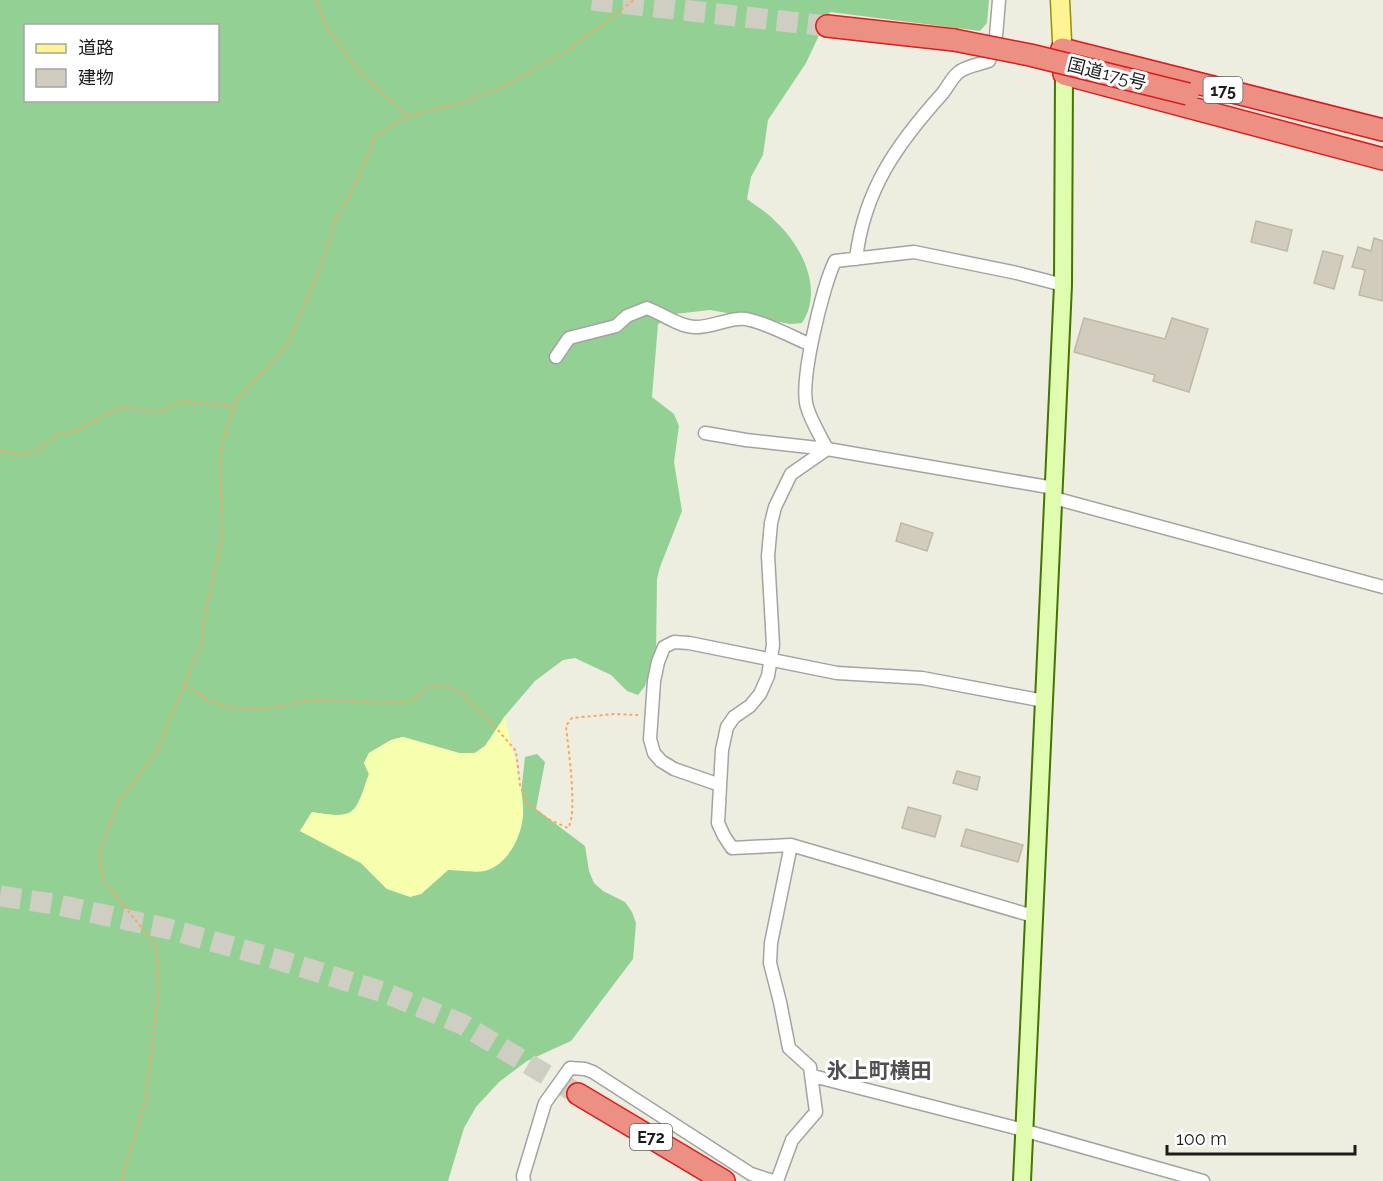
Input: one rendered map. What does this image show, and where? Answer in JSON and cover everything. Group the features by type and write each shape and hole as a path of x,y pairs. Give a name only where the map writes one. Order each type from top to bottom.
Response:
{"highway":[{"name":"国道175号","path":"826,26 954,40 1030,55 1383,145"},
{"name":"175","path":"1062,49 1383,130"},
{"name":"175","path":"1064,74 1383,159"},
{"name":"E72","path":"578,1094 724,1181"}],"main road":[{"path":"1060,0 1064,74"}],"street":[{"path":"856,259 859,235 870,200 894,152 912,126 945,91 959,71 989,61 996,36 999,0"},
{"path":"1022,1181 1063,285 1064,74"},
{"path":"827,449 806,405 807,370 827,277 835,261 914,252 1063,285"},
{"path":"556,357 569,338 616,326 627,315 647,308 666,315 682,326 698,327 748,319 812,345"},
{"path":"705,433 827,449 1054,493 1383,587"},
{"path":"827,449 791,474 775,507 768,556 773,645 771,661 768,676 760,694 750,706 734,717 727,727 722,750 718,823 723,836 732,848 791,845 1034,916"},
{"path":"720,785 674,769 661,761 654,753 650,739 654,681 664,647 674,642 689,643 837,674 922,678 1044,701"},
{"path":"524,1181 523,1176 545,1103 570,1068 593,1072 752,1174 775,1181 792,1140 816,1112 813,1076 810,1067 789,1048 770,963 771,944 791,845"},
{"path":"813,1076 1203,1181"}],"path":[{"path":"316,0 325,24 358,72 408,116"},
{"path":"121,1181 136,1136 148,1088 158,991 156,946 104,881 100,850 119,801 156,753 202,642 204,620 222,537 220,457 237,399 282,352 292,334 320,269 337,215 358,178 375,136 408,116 460,103 499,89 565,52 633,0"},
{"path":"0,451 22,455 37,451 60,433 75,432 100,417 123,408 157,412 183,401 234,407"},
{"path":"185,685 211,702 232,708 253,708 313,700 400,704 415,699 428,688 442,685 459,691 516,751 520,785 528,804 548,819 568,828 572,822 573,804 566,726 572,718 614,714 653,717"}],"shaded area":[{"path":"0,0 989,0 987,23 980,31 830,12 806,63 768,120 763,155 751,177 747,199 785,232 794,243 807,269 811,297 802,323 790,324 710,310 675,314 658,324 652,397 674,414 679,426 674,462 682,511 657,579 656,652 645,686 638,695 627,691 611,675 575,658 563,660 535,681 505,716 485,746 475,753 459,753 403,737 391,740 369,753 364,763 369,774 361,798 352,811 338,815 312,812 300,831 361,863 387,889 421,894 448,870 485,871 523,816 521,793 525,757 537,754 545,762 536,809 585,846 589,871 594,883 603,891 625,902 632,912 636,923 633,959 571,1041 527,1061 499,1082 476,1107 464,1128 448,1181 0,1181"}],"sand":[{"path":"505,716 520,781 523,816 512,849 493,868 481,872 448,870 421,894 410,897 387,889 361,863 300,831 312,812 346,814 357,806 369,774 364,763 369,753 391,740 403,737 459,753 475,753 485,746"}],"building":[{"path":"1256,221 1292,230 1287,251 1251,242"},
{"path":"1374,238 1383,241 1383,301 1359,295 1365,270 1352,267 1358,247 1371,251"},
{"path":"1323,251 1343,256 1334,289 1314,283"},
{"path":"1084,318 1165,339 1172,318 1208,329 1189,392 1153,381 1155,375 1074,352"},
{"path":"901,523 933,533 927,551 896,541"},
{"path":"957,771 980,777 977,790 953,783"},
{"path":"908,807 941,816 935,837 902,828"},
{"path":"966,829 1023,845 1018,862 961,846"}],"tunnel":[{"path":"592,0 827,26"},
{"path":"0,896 54,904 169,929 383,992 462,1024 578,1094"}],"district":[{"name":"氷上町横田","path":"879,1071"}]}
